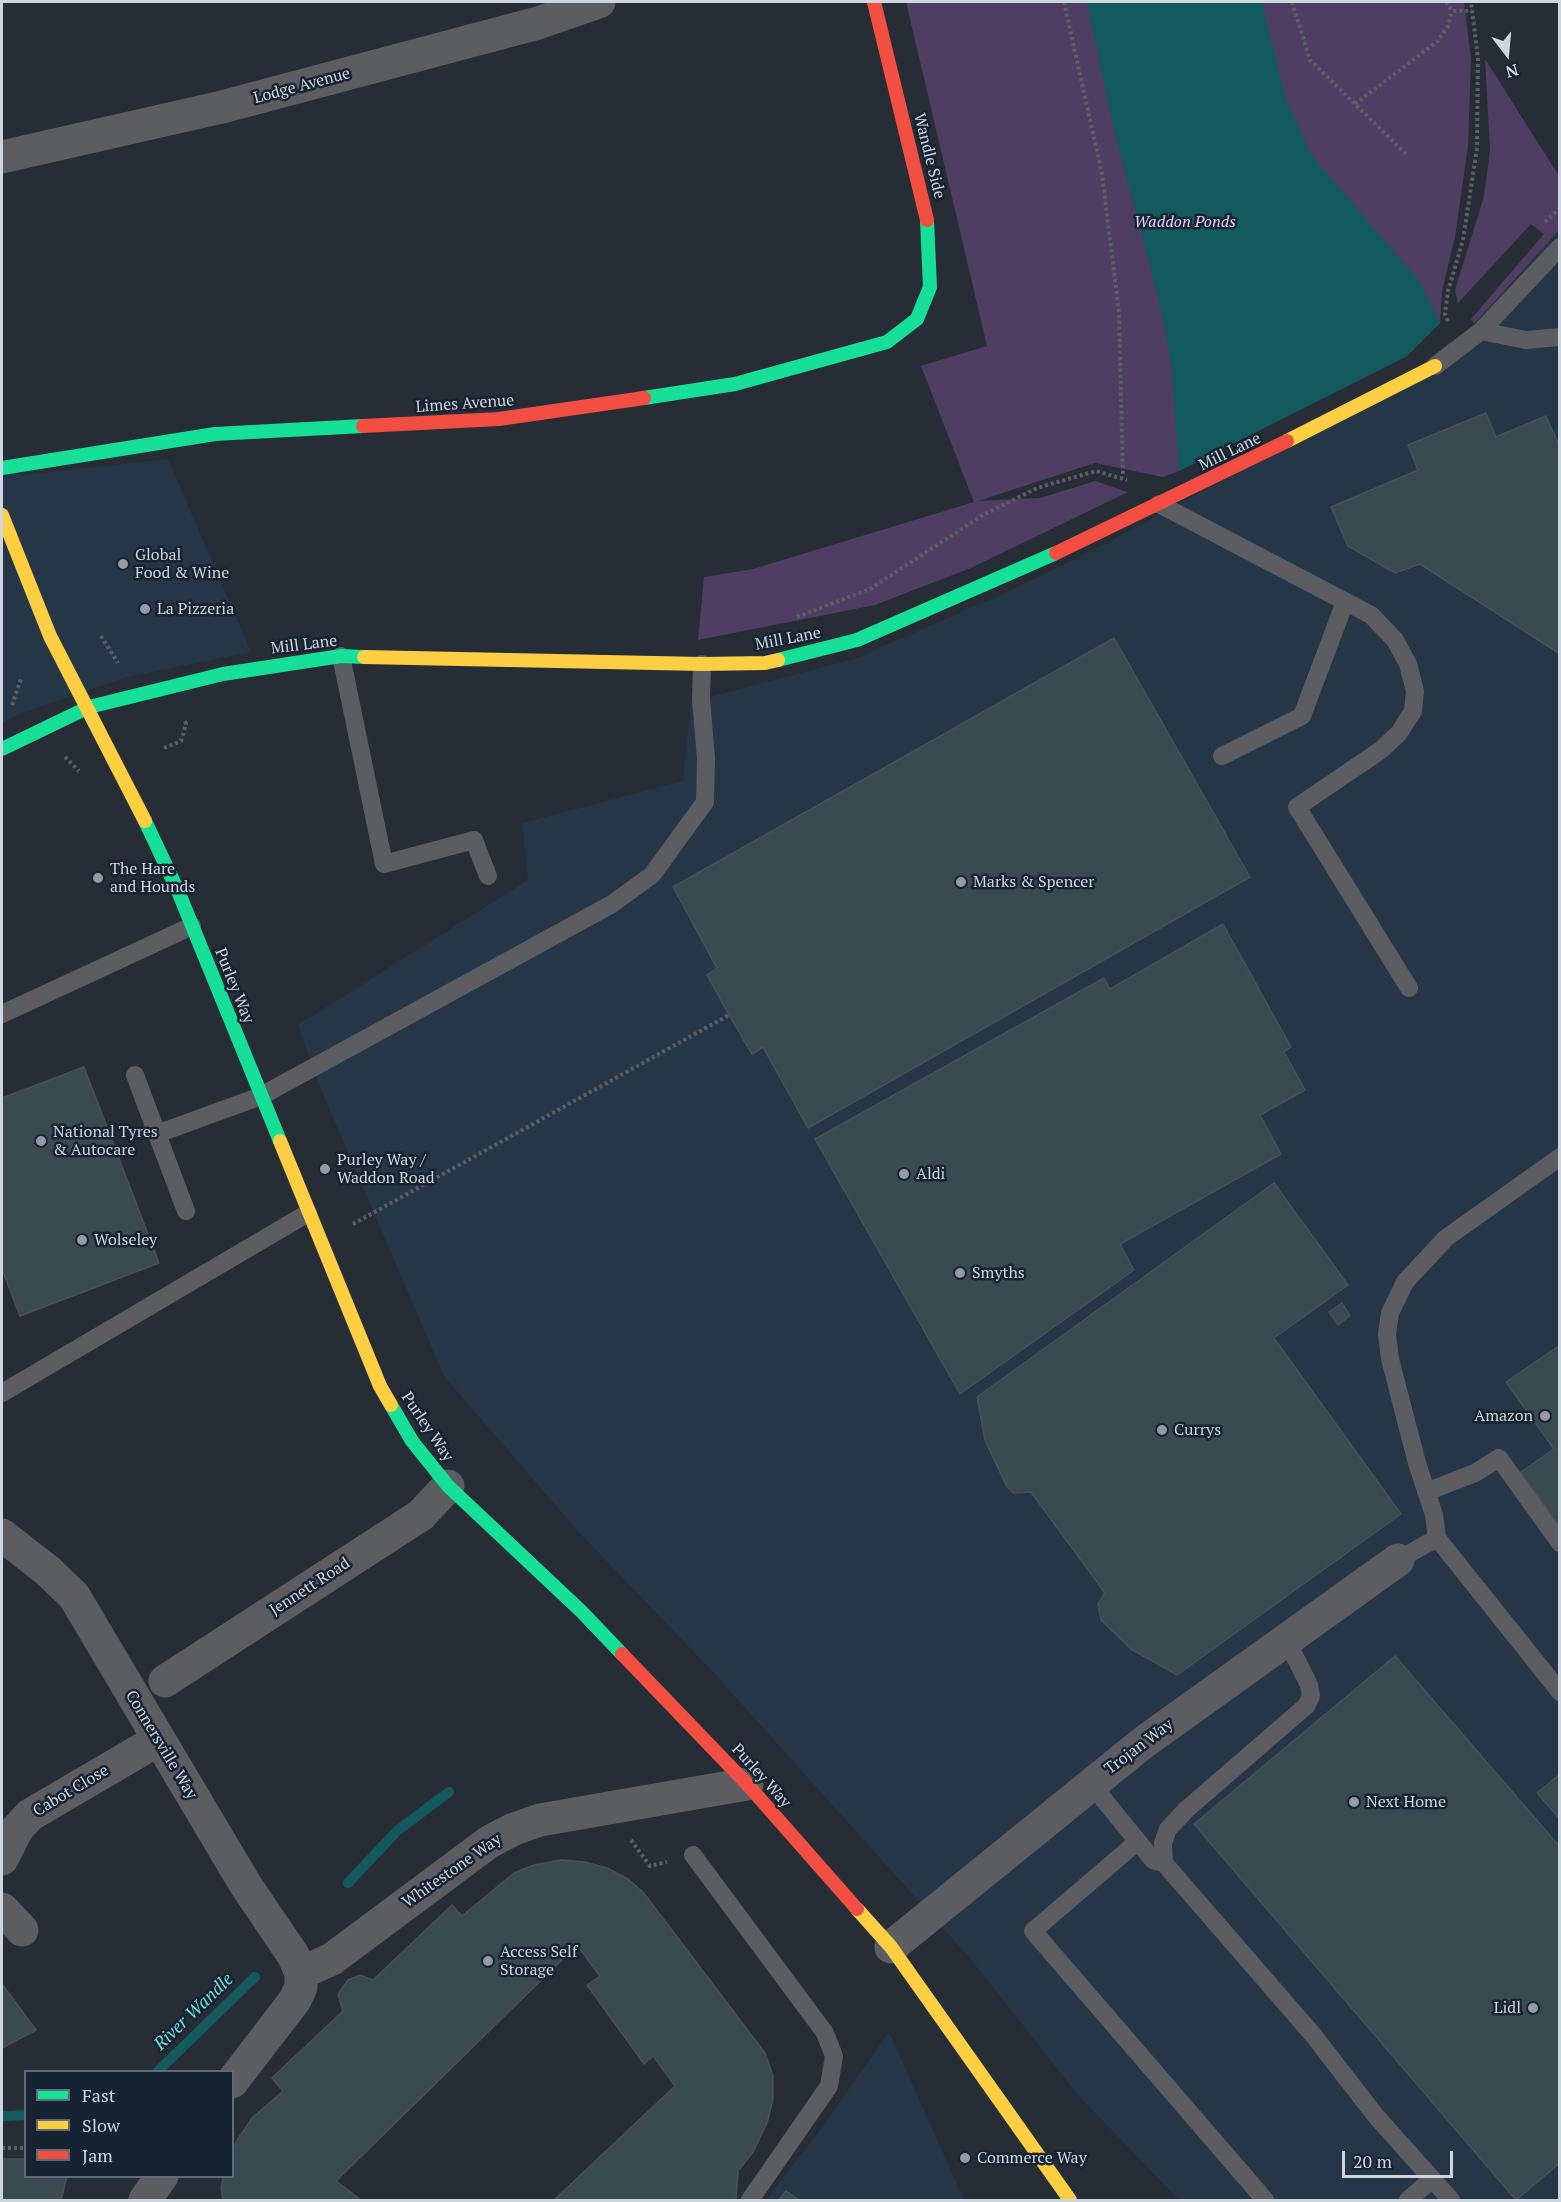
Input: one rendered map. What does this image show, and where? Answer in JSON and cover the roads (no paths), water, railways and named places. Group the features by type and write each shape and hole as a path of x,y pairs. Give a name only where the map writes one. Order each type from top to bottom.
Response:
{"main road":[{"name":"Wandle Side","path":"874,2 927,218 930,287 917,319"},
{"name":"Limes Avenue","path":"2,468 215,434 499,419 735,384 887,342 917,319"},
{"name":"Mill Lane","path":"2,749 89,707 223,674 341,656 702,664 765,663 807,654 857,640 998,580 1257,457 1435,366"},
{"name":"Purley Way","path":"2,516 50,636 89,707 144,817 192,926 380,1386 412,1441 448,1486 582,1612 747,1784 891,1947 1070,2200"}],"street":[{"name":"Lodge Avenue","path":"2,157 222,107 538,23 598,2"},
{"name":"Jennett Road","path":"165,1681 422,1515 448,1486"},
{"name":"Connersville Way","path":"2,1535 48,1571 74,1596 158,1740 301,1973"},
{"name":"Trojan Way","path":"891,1947 1144,1742 1398,1560"},
{"name":"Cabot Close","path":"2,1859 17,1829 30,1815 158,1740"},
{"name":"Whitestone Way","path":"301,1973 332,1959 489,1842 514,1828 540,1820 747,1784"},
{"path":"234,2079 295,2000 301,1987 301,1973"},
{"path":"145,2200 161,2178"}],"lane":[{"path":"1435,366 1481,331 1560,247"},
{"path":"1481,331 1526,340 1560,337"},
{"path":"1159,504 1371,615 1395,640 1408,664 1415,691 1413,711 1399,733 1381,750 1297,807 1409,988"},
{"path":"1222,756 1302,716 1345,602"},
{"path":"341,656 384,864 474,840 488,876"},
{"path":"157,1134 261,1096 584,920 652,875 705,802 706,759 700,699 702,664"},
{"path":"2,1014 192,926"},
{"path":"135,1075 186,1210"},
{"path":"1560,1157 1446,1238 1405,1282 1390,1313 1387,1334 1390,1359 1434,1515 1437,1538 1560,1692"},
{"path":"2,1393 308,1213"},
{"path":"1426,1492 1475,1473 1499,1458 1560,1543"},
{"path":"1398,1560 1437,1538"},
{"path":"1164,1863 1163,1843 1168,1829 1187,1809 1306,1706 1311,1696 1309,1685 1287,1641"},
{"path":"1091,1784 1137,1842 1153,1860 1164,1863 1314,2036 1376,2115 1451,2200"},
{"path":"1137,1842 1033,1931 1265,2200"},
{"path":"693,1855 825,2034 834,2056 829,2086 750,2200"},
{"path":"1408,2200 1432,2179"}],"waterway":[{"name":"River Wandle","path":"348,1883 397,1831 449,1792"},
{"name":"River Wandle","path":"159,2070 255,1977"},
{"name":"River Wandle","path":"2,2116 24,2115"}],"place":[{"name":"Global Food & Wine","path":"123,564"},
{"name":"La Pizzeria","path":"145,609"},
{"name":"The Hare and Hounds","path":"98,878"},
{"name":"Marks & Spencer","path":"961,882"},
{"name":"National Tyres & Autocare","path":"41,1141"},
{"name":"Purley Way / Waddon Road","path":"325,1169"},
{"name":"Aldi","path":"904,1174"},
{"name":"Wolseley","path":"82,1240"},
{"name":"Smyths","path":"960,1273"},
{"name":"Amazon","path":"1545,1416"},
{"name":"Currys","path":"1162,1430"},
{"name":"Next Home","path":"1354,1802"},
{"name":"Access Self Storage","path":"488,1961"},
{"name":"Lidl","path":"1533,2008"},
{"name":"Commerce Way","path":"965,2158"}],"park label":[{"name":"Waddon Ponds","path":"1185,222"}]}
